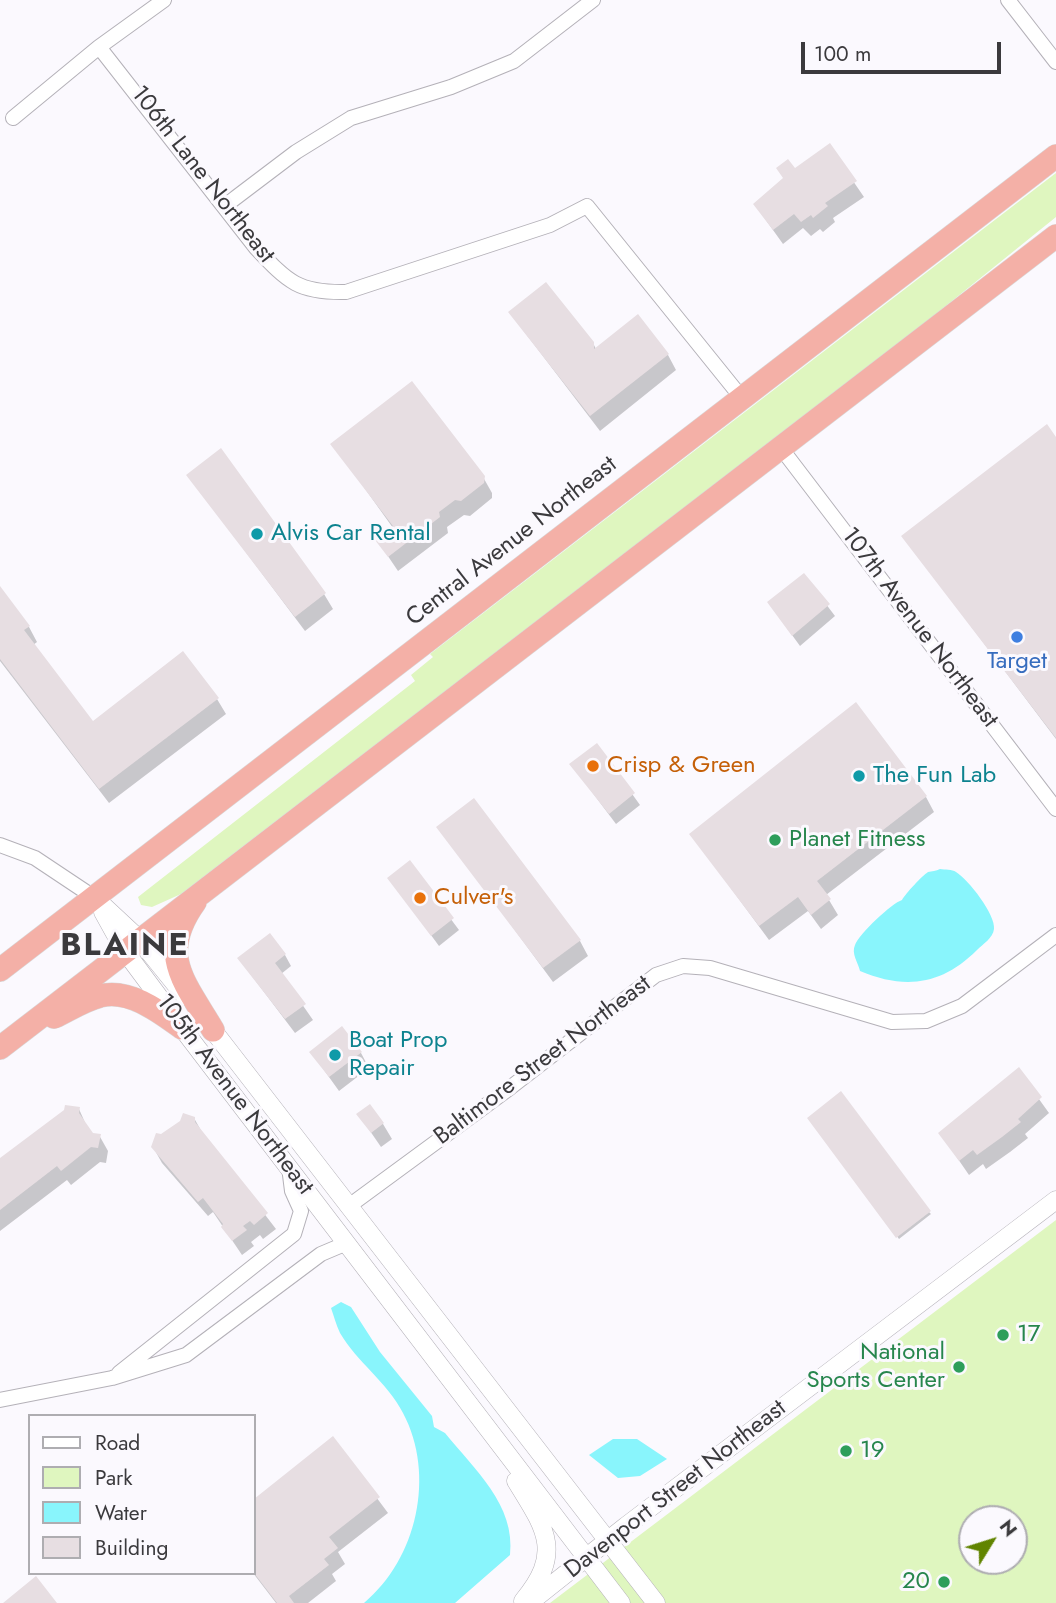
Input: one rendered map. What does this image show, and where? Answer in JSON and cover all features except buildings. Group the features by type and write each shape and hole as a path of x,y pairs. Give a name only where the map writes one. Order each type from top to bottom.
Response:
{"highway":[{"name":"Central Avenue Northeast","path":"0,971 1056,156"},
{"path":"7,1043 205,888 1056,236"},
{"path":"205,888 181,921 174,956 180,973 213,1030"},
{"path":"7,1043 102,995 118,996 145,1004 182,1028"}],"street":[{"path":"13,118 99,47 164,0"},
{"path":"226,205 296,152 351,118 451,87 514,61 593,0"},
{"path":"1008,0 1056,62"},
{"name":"106th Lane Northeast","path":"99,47 226,205 256,248 284,277 314,292 346,292 550,225 587,206 741,397"},
{"name":"107th Avenue Northeast","path":"781,448 1056,809"},
{"path":"0,845 35,858 95,898"},
{"name":"105th Avenue Northeast","path":"95,898 131,945 182,1028 621,1603"},
{"name":"Baltimore Street Northeast","path":"349,1206 511,1087 641,985 670,969 695,966 710,968 807,994 892,1022 926,1021 962,1006 1056,935"},
{"name":"105th Avenue Northeast","path":"131,945 213,1030 656,1603"},
{"path":"112,1378 294,1234 301,1212 292,1191 289,1167"},
{"name":"Davenport Street Northeast","path":"529,1603 1056,1200"},
{"path":"0,1401 112,1378 186,1355 321,1254 347,1243"},
{"path":"467,1400 545,1527 549,1545 543,1573 521,1603"}],"green space":[{"path":"1056,173 1056,217 916,330 181,894 152,907 141,905 138,897 415,681 411,675 433,657 430,654"},
{"name":"National Sports Center","path":"1056,1220 1056,1603 550,1603"}],"water":[{"path":"940,869 956,872 980,898 993,923 994,929 990,938 950,971 922,981 892,981 860,971 854,955 858,940 884,913 902,900 925,874"},
{"path":"341,1302 351,1307 380,1352 432,1416 434,1427 445,1433 480,1474 500,1504 510,1537 510,1555 455,1603 364,1603 382,1585 408,1540 416,1515 418,1463 413,1437 403,1413 340,1333 331,1308"},
{"path":"613,1439 637,1439 667,1459 640,1476 618,1478 589,1455"}],"place":[{"name":"Alvis Car Rental","path":"257,534"},
{"name":"Target","path":"1017,637"},
{"name":"Crisp & Green","path":"593,766"},
{"name":"The Fun Lab","path":"859,776"},
{"name":"Planet Fitness","path":"775,840"},
{"name":"Culver's","path":"420,898"},
{"name":"Boat Prop Repair","path":"335,1055"},
{"name":"17","path":"1003,1335"},
{"name":"National Sports Center","path":"959,1367"},
{"name":"19","path":"846,1451"},
{"name":"20","path":"944,1582"}],"district":[{"name":"BLAINE","path":"125,947"}]}
